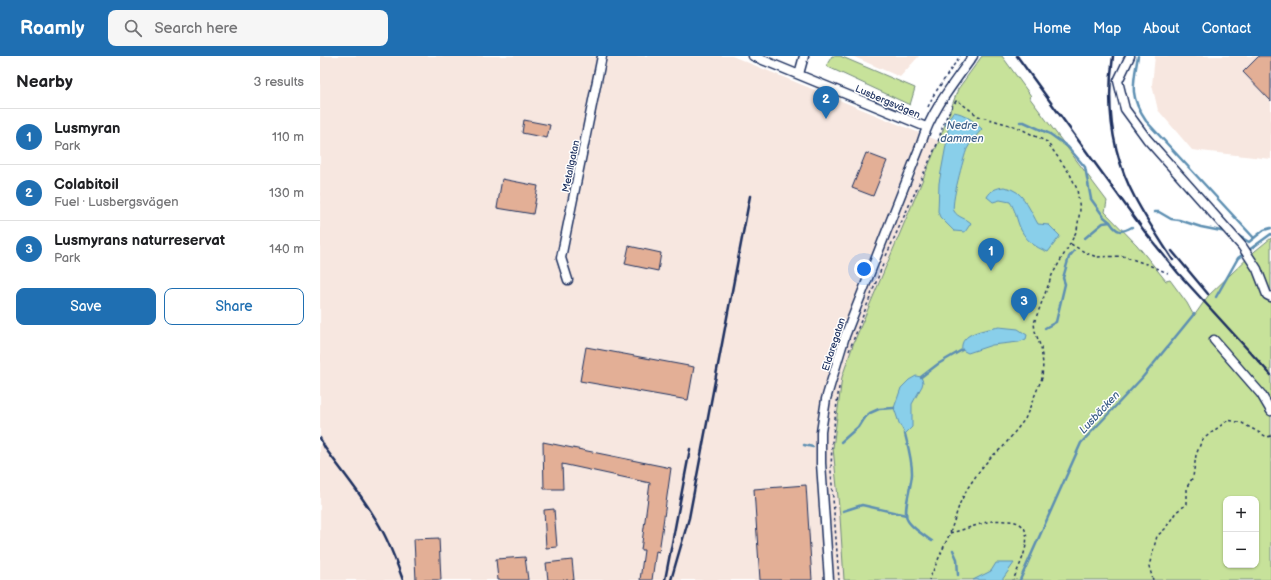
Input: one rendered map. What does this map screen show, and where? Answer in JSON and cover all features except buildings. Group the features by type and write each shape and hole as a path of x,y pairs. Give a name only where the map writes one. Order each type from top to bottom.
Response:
{"street":[{"name":"Metallgatan","path":"568,280 561,258 602,56"},
{"name":"Lusbergsvägen","path":"753,56 926,127"},
{"path":"799,74 804,56"},
{"name":"Eldaregatan","path":"829,580 821,463 821,432 826,399 845,336 921,144 926,127 941,101 973,56"},
{"path":"1130,56 1118,81 1125,109 1146,139 1242,246 1257,269 1267,294 1271,297"},
{"path":"1214,340 1261,394 1271,411"}],"path":[{"path":"849,352 886,256 938,142 946,119 952,106 957,100 978,116 1017,127 1047,142 1070,174 1077,189 1080,210 1077,230 1052,275 1034,323 1041,348 1043,364 1042,378 1025,418 1003,447 991,457 980,470 960,503 950,533 929,580"},
{"path":"1070,244 1097,257 1123,256 1168,274"},
{"path":"839,385 832,442 831,471 839,580"},
{"path":"1153,580 1149,566 1157,536 1165,529 1176,512 1187,504 1187,487 1193,477 1196,455 1202,440 1228,420 1242,423 1267,437 1271,436"},
{"path":"950,533 993,520 1013,521 1022,525 1027,533 1026,546 1021,564 1013,580"}],"shaded area":[{"path":"320,56 732,56 939,141 854,342 847,580 320,580"},
{"path":"852,56 919,56 900,77"},
{"path":"1155,56 1271,56 1271,159 1192,150 1158,110 1152,85"}],"green space":[{"path":"832,56 840,56 915,88 910,105 826,66"},
{"path":"982,56 1002,56 1031,96 1029,97 1107,201 1105,212 1137,245 1166,281 1170,280 1187,303 1194,316 1208,296 1255,251 1271,238 1271,580 844,580 840,517 833,448 842,377 854,342 939,141 958,89"}],"water":[{"name":"Nedre dammen","path":"953,112 972,120 982,129 967,149 954,200 954,211 960,217 971,223 965,232 954,231 940,217 938,212 939,183 948,129 945,124"},
{"path":"1004,187 1012,189 1021,196 1038,224 1049,225 1060,236 1048,252 1038,248 1027,238 1021,230 1010,202 1000,200 993,202 987,197 994,190"},
{"path":"999,327 1018,329 1027,335 1026,339 1019,342 992,345 968,353 962,350 962,344 969,336 974,333"},
{"path":"916,376 921,377 923,382 912,404 912,427 905,434 899,423 894,408 901,388 909,380"},
{"path":"996,563 1014,563 1002,580 973,580 991,571"}],"waterway":[{"path":"1138,56 1134,90 1137,104 1146,121 1254,238"},
{"path":"1020,122 1024,122 1050,134 1068,147 1085,167 1091,199 1104,217 1110,222"},
{"path":"1154,212 1159,212 1171,219 1226,232"},
{"path":"1085,238 1103,223 1110,222 1117,230 1120,231 1132,227"},
{"path":"1237,235 1249,242 1264,230 1271,228"},
{"name":"Lusbäcken","path":"1216,297 1238,258 1271,234"},
{"path":"1045,328 1056,322 1065,284 1063,278 1069,257 1074,251"},
{"name":"Lusbäcken","path":"1020,580 1081,443 1142,378 1194,314"},
{"path":"921,377 938,364 962,350"},
{"path":"841,442 858,427 863,419 870,413 879,409 894,408"},
{"path":"905,434 911,458 912,473 906,509 907,519 914,528 932,541"},
{"path":"804,445 813,447"},
{"path":"843,511 862,505 906,515"},
{"path":"953,550 957,559 958,575"}],"railway":[{"path":"1017,56 1145,232 1178,273 1271,375"},
{"path":"1113,56 1110,93 1112,128 1120,164 1139,206 1173,260"},
{"path":"671,580 689,518 750,196"},
{"path":"1172,251 1208,294"},
{"path":"320,438 325,448 356,489 377,521 389,544 403,580"},
{"path":"665,580 690,449"}],"place":[{"name":"Colabitoil","path":"826,119"},
{"name":"Lusmyran","path":"991,271"},
{"name":"Lusmyrans naturreservat","path":"1024,321"}]}
